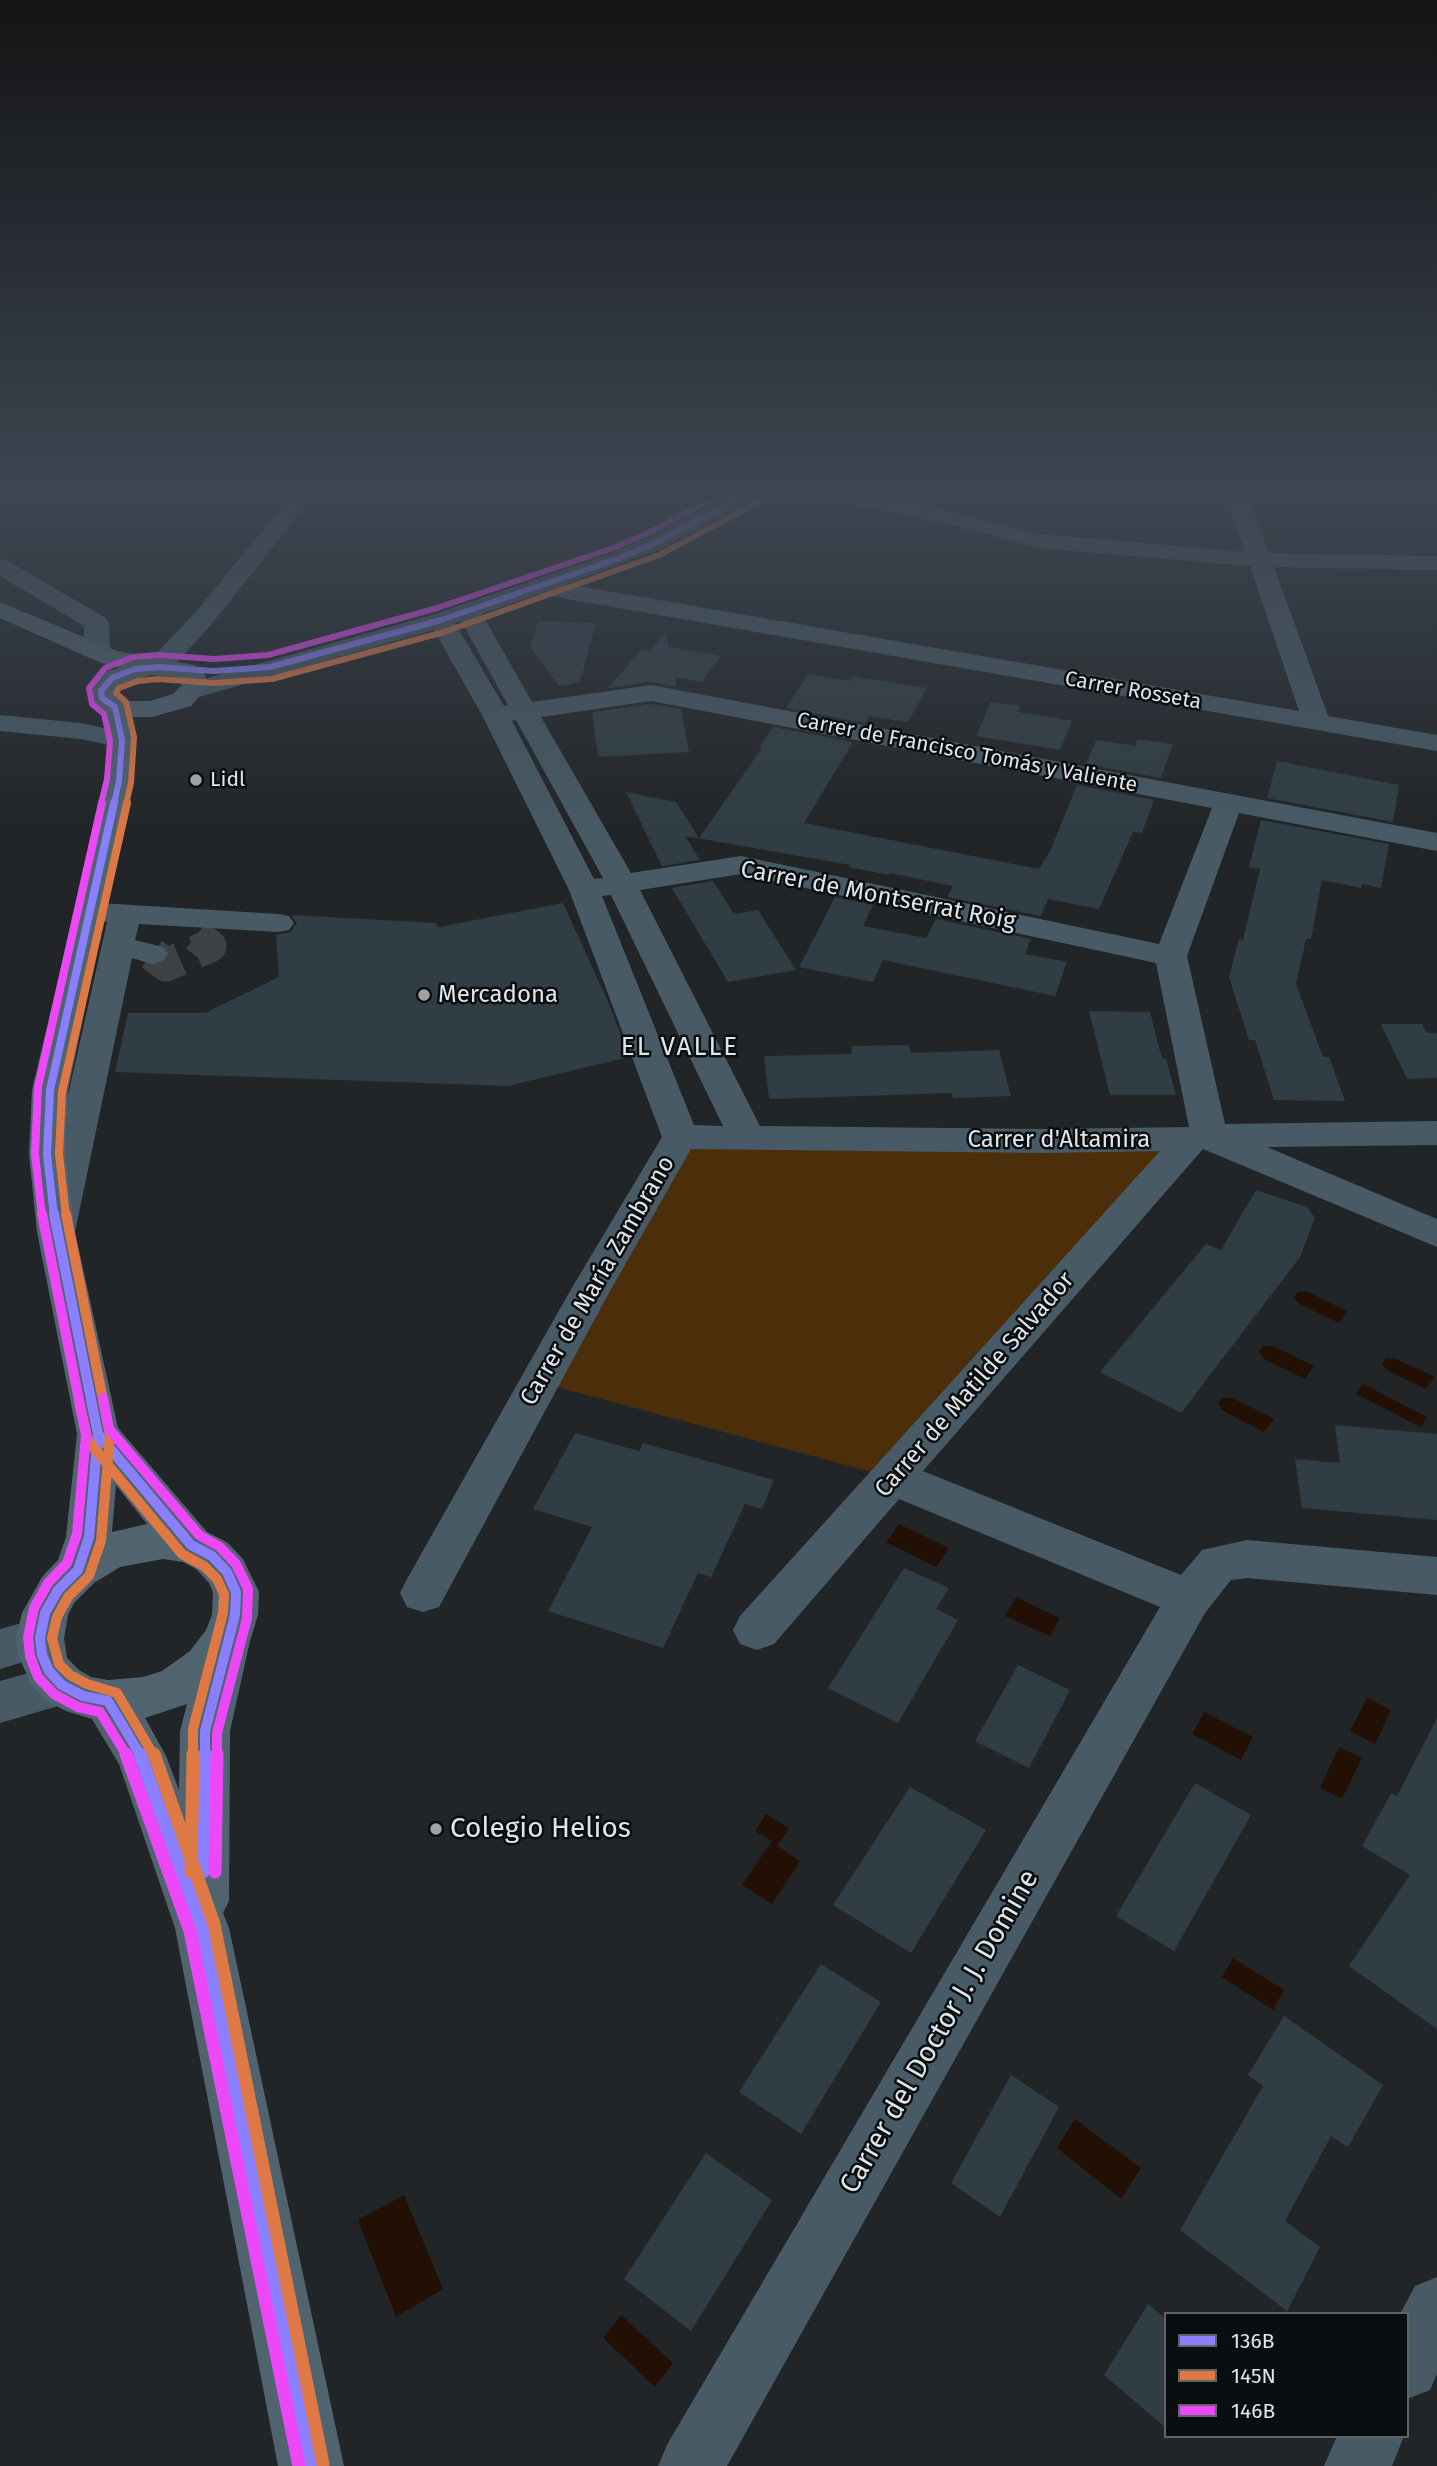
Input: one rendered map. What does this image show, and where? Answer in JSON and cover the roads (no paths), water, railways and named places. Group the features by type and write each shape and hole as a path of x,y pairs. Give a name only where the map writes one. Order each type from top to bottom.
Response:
{"main road":[{"path":"0,609 97,651 173,673"},
{"path":"0,615 109,698 139,710 165,706 182,699 173,673"},
{"path":"78,1570 89,1537 98,1434 56,1232 47,1154 50,1090 119,781 122,740 109,698 123,673 173,673"},
{"path":"119,781 163,715 165,706"},
{"path":"98,1434 191,1545"},
{"path":"202,1928 205,1731 235,1615 236,1592 228,1572 212,1556 191,1545 163,1541 134,1544 105,1553 78,1570 58,1590 45,1613 20,1643 42,1655 49,1671 85,1693 141,1756 202,1928 310,2466"},
{"path":"85,1693 144,1698 178,1686 207,1665 227,1639"}],"street":[{"path":"68,606 97,623 97,651"},
{"path":"173,673 193,648 202,620 213,606"},
{"path":"173,673 270,667 483,606"},
{"name":"Carrer Rosseta","path":"649,606 1437,744"},
{"path":"1276,606 1317,723"},
{"name":"Carrer de María Zambrano","path":"454,616 511,713 622,885 748,1139"},
{"name":"Carrer de Francisco Tomás y Valiente","path":"511,713 651,693 1437,842"},
{"path":"13,723 83,718 109,698"},
{"name":"Carrer de María Zambrano","path":"422,1593 590,1290 680,1137 584,890 511,713"},
{"path":"13,723 122,740"},
{"path":"1229,801 1171,956 1200,1137 1437,1234"},
{"name":"Carrer de Montserrat Roig","path":"584,890 741,865 1171,956"},
{"path":"88,911 190,924"},
{"path":"125,914 130,953"},
{"path":"56,1232 130,953 130,935 144,927 278,923"},
{"name":"Carrer d'Altamira","path":"680,1137 1044,1141 1437,1133"},
{"name":"Carrer de Matilde Salvador","path":"757,1630 1200,1137"},
{"path":"894,1478 1189,1599"},
{"name":"Carrer del Doctor J. J. Domine","path":"691,2466 1189,1599 1219,1563 1247,1559 1437,1576"},
{"path":"0,1702 85,1693"},
{"path":"1409,2363 1437,2308"},
{"path":"1357,2466 1371,2438"}],"tunnel":[{"path":"152,954 166,965 210,946 195,935"}],"place":[{"name":"Lidl","path":"196,780"},
{"name":"Mercadona","path":"424,995"},
{"name":"Colegio Helios","path":"436,1829"}],"district":[{"name":"EL VALLE","path":"680,1048"}]}
